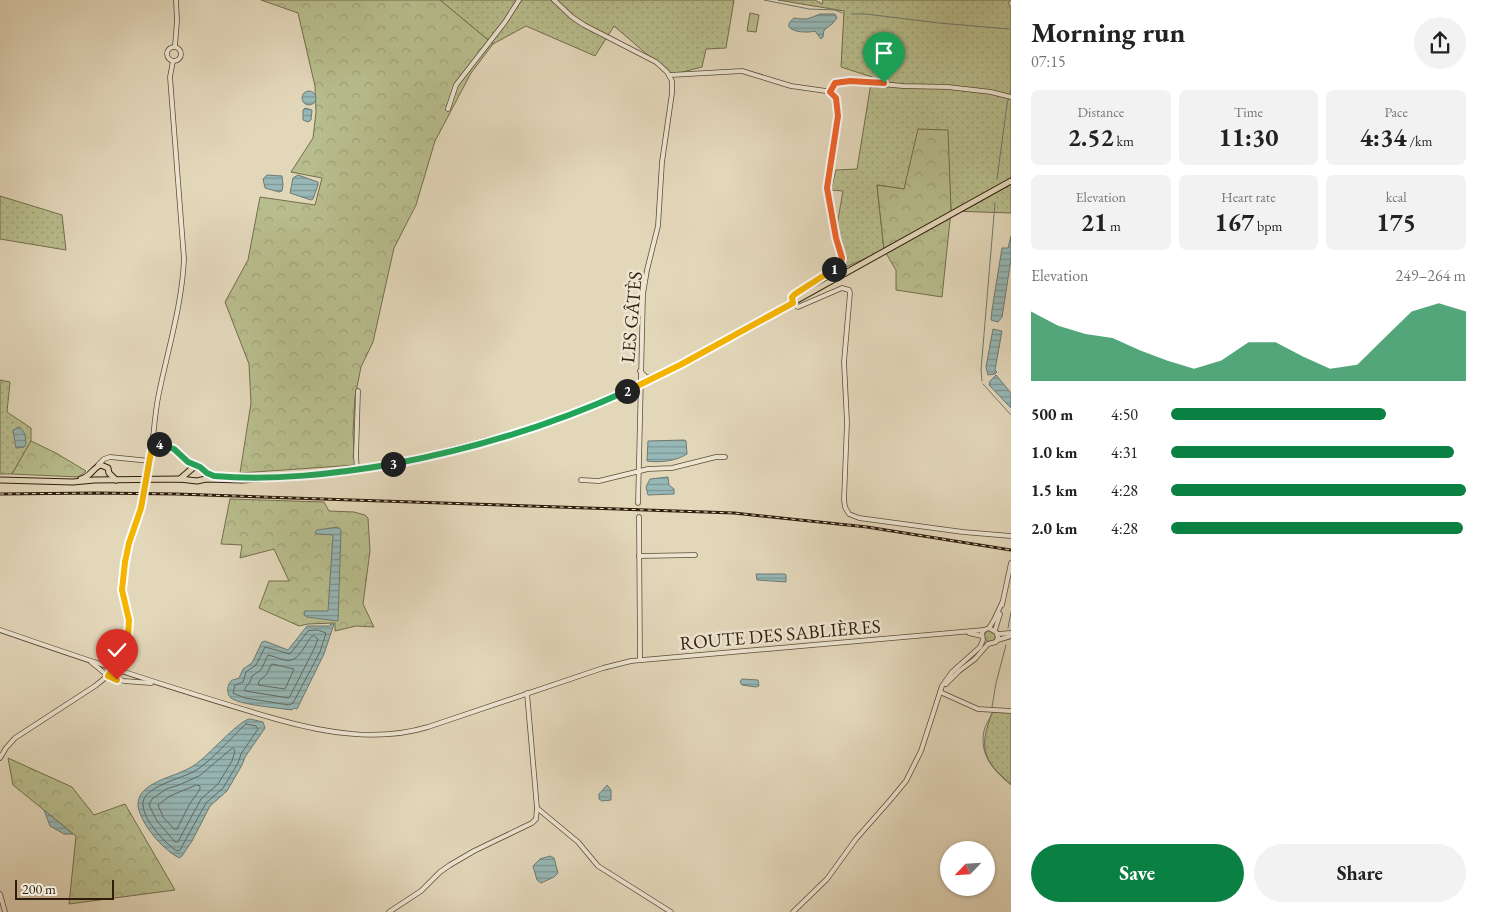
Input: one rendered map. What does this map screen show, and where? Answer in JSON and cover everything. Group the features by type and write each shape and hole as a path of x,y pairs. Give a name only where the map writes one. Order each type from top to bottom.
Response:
{"main road":[{"path":"35,480 73,482 180,479 197,482 202,480 312,475 357,470 443,453 524,431 578,412 655,378 1011,181"},
{"path":"0,480 82,479 98,466 103,465 116,480"},
{"path":"180,479 195,466 214,476 254,478"},
{"path":"94,471 94,476 101,480 108,478 108,470"},
{"path":"202,480 204,470"},
{"path":"189,471 189,477 192,480"}],"street":[{"path":"175,46 176,0"},
{"path":"448,109 456,85 505,22 519,0"},
{"path":"554,0 572,18 656,62 670,76 742,71 791,86 830,92 836,98 838,116 827,188 836,238 842,258 841,263 792,297 793,303 798,307 842,288 849,290 850,293 844,362 847,416 845,507 849,514 859,518 1011,537"},
{"path":"174,61 169,58 167,52 175,46"},
{"path":"0,758 15,738 109,675 115,668 125,648 129,625 122,590 125,562 143,500 158,395 177,313 183,272 170,76 174,61 178,60 182,55 180,48 175,46"},
{"name":"LES GÂTÈS","path":"638,502 643,294 658,226 662,162 672,93 670,76"},
{"path":"830,92 835,83 850,81 903,86 948,87 991,92 1011,97"},
{"path":"640,371 646,377 655,378"},
{"path":"357,470 358,391"},
{"path":"153,436 159,444 177,451 195,466"},
{"path":"151,452 159,444"},
{"path":"581,480 599,481 638,473 648,469 679,467 716,457 725,457"},
{"path":"98,466 104,459 112,458 150,461"},
{"path":"108,470 112,458"},
{"path":"188,462 189,471"},
{"path":"639,517 640,659"},
{"path":"639,556 696,555"},
{"path":"998,640 996,632 1011,563"},
{"path":"793,912 827,879 861,832 906,781 921,752 940,692 948,677 980,647 986,629 1002,603"},
{"path":"986,629 1011,635"},
{"name":"ROUTE DES SABLIÈRES","path":"156,683 296,725 377,735 407,732 428,727 603,668 640,659 960,633 986,629"},
{"path":"0,630 156,683"},
{"name":"ROUTE DES SABLIÈRES","path":"960,633 973,633 983,638"},
{"path":"940,692 988,644 994,644 998,640 1011,635"},
{"path":"983,638 988,644"},
{"path":"90,661 109,675 124,681 156,683"},
{"path":"940,692 978,709 1011,711"},
{"path":"527,693 537,808 536,819"},
{"path":"537,808 578,842 598,866 670,912"},
{"path":"389,912 420,891 450,865 540,817 546,817"},
{"path":"0,894 5,912"}],"green space":[{"path":"261,0 440,0 493,44 471,73 435,141 416,205 394,248 373,342 361,367 355,397 353,432 355,465 240,473 251,403 249,364 225,302 248,260 260,197 315,205 322,178 291,172 313,138 316,112 315,86 298,13"},
{"path":"440,0 734,0 726,48 706,49 702,67 671,75 614,26 595,56 526,26 493,44"},
{"path":"778,0 815,0 822,4 823,0 1011,0 1008,3 1011,8 1011,213 951,211 947,130 904,189 877,185 884,250 846,267 836,231 843,191 831,190 836,170 857,169 872,77 841,67 844,11"},
{"path":"750,13 759,15 756,32 747,31"},
{"path":"918,129 948,130 951,211 942,297 896,290 896,270 884,250 877,185 904,189"},
{"path":"0,196 62,215 66,250 0,239"},
{"path":"0,380 10,382 7,412 31,428 31,441 12,474 0,474"},
{"path":"31,441 86,471 79,477 12,474"},
{"path":"230,499 324,502 329,511 354,512 365,515 368,518 370,551 363,604 374,627 356,626 335,631 335,623 299,626 259,608 269,581 289,581 274,549 240,558 242,545 221,544"},
{"path":"990,630 996,636 990,642 984,636"},
{"path":"993,711 1011,712 1011,784 994,767 988,759 986,751 986,733"},
{"path":"8,758 72,787 94,815 125,804 175,890 69,904 76,836 13,785"}],"water":[{"path":"820,14 835,14 837,18 824,30 821,39 815,31 800,32 791,29 789,26 794,18 807,19"},
{"path":"306,91 312,91 316,98 312,105 306,105 302,101 302,95"},
{"path":"305,108 312,110 311,120 308,122 303,120 303,110"},
{"path":"267,175 282,176 282,191 279,192 265,188 263,179"},
{"path":"298,175 318,182 313,199 290,193 293,178"},
{"path":"1011,236 1011,259 1002,317 998,322 991,320 992,310 1002,248 1008,248"},
{"path":"993,329 1002,331 995,370 997,372 988,375 986,367"},
{"path":"996,375 1011,393 1011,408 989,385"},
{"path":"20,427 25,434 26,444 24,447 16,448 13,430"},
{"path":"648,441 686,441 687,454 668,461 647,461"},
{"path":"668,477 669,485 674,489 674,494 648,495 646,487 650,479"},
{"path":"338,527 341,530 338,621 307,617 304,615 305,611 328,611 333,535 316,534 315,532 317,530"},
{"path":"756,574 785,574 786,582 757,580"},
{"path":"334,624 324,654 297,709 294,708 292,710 251,704 229,696 230,682 239,678 243,669 252,663 262,642 265,641 288,650 307,626 329,626"},
{"path":"742,679 758,680 759,686 742,685 740,682"},
{"path":"250,719 263,722 265,728 245,757 227,791 210,806 192,841 179,858 164,847 147,827 138,805 142,792 154,783 187,770 196,764 240,724"},
{"path":"607,785 611,790 611,800 602,801 599,799 599,794"},
{"path":"44,810 73,834 64,834 50,826"},
{"path":"550,856 554,858 558,873 541,883 537,880 533,866 540,859"}],"waterway":[{"path":"764,0 809,9 835,10 842,13"},
{"path":"852,14 1009,29"},
{"path":"997,179 1007,104 1011,89"},
{"path":"982,381 981,370 995,203"},
{"path":"983,384 1011,415"},
{"path":"1008,628 1011,612"},
{"path":"992,707 1006,645"},
{"path":"992,713 985,726 984,748 989,762 1011,785"}],"railway":[{"path":"0,494 177,494 734,513 867,527 1011,550"}],"route":[{"path":"117,680 108,676 115,668 123,652 128,631 129,620 122,590 122,579 129,543 141,508 151,452 157,445 164,445 174,449 188,462 214,476 270,478 346,471 418,459 484,443 551,422 641,385 793,303 792,297 795,294 841,263 842,258 829,208 827,188 838,122 838,104 836,98 830,92 835,83 842,81 884,83"}]}
